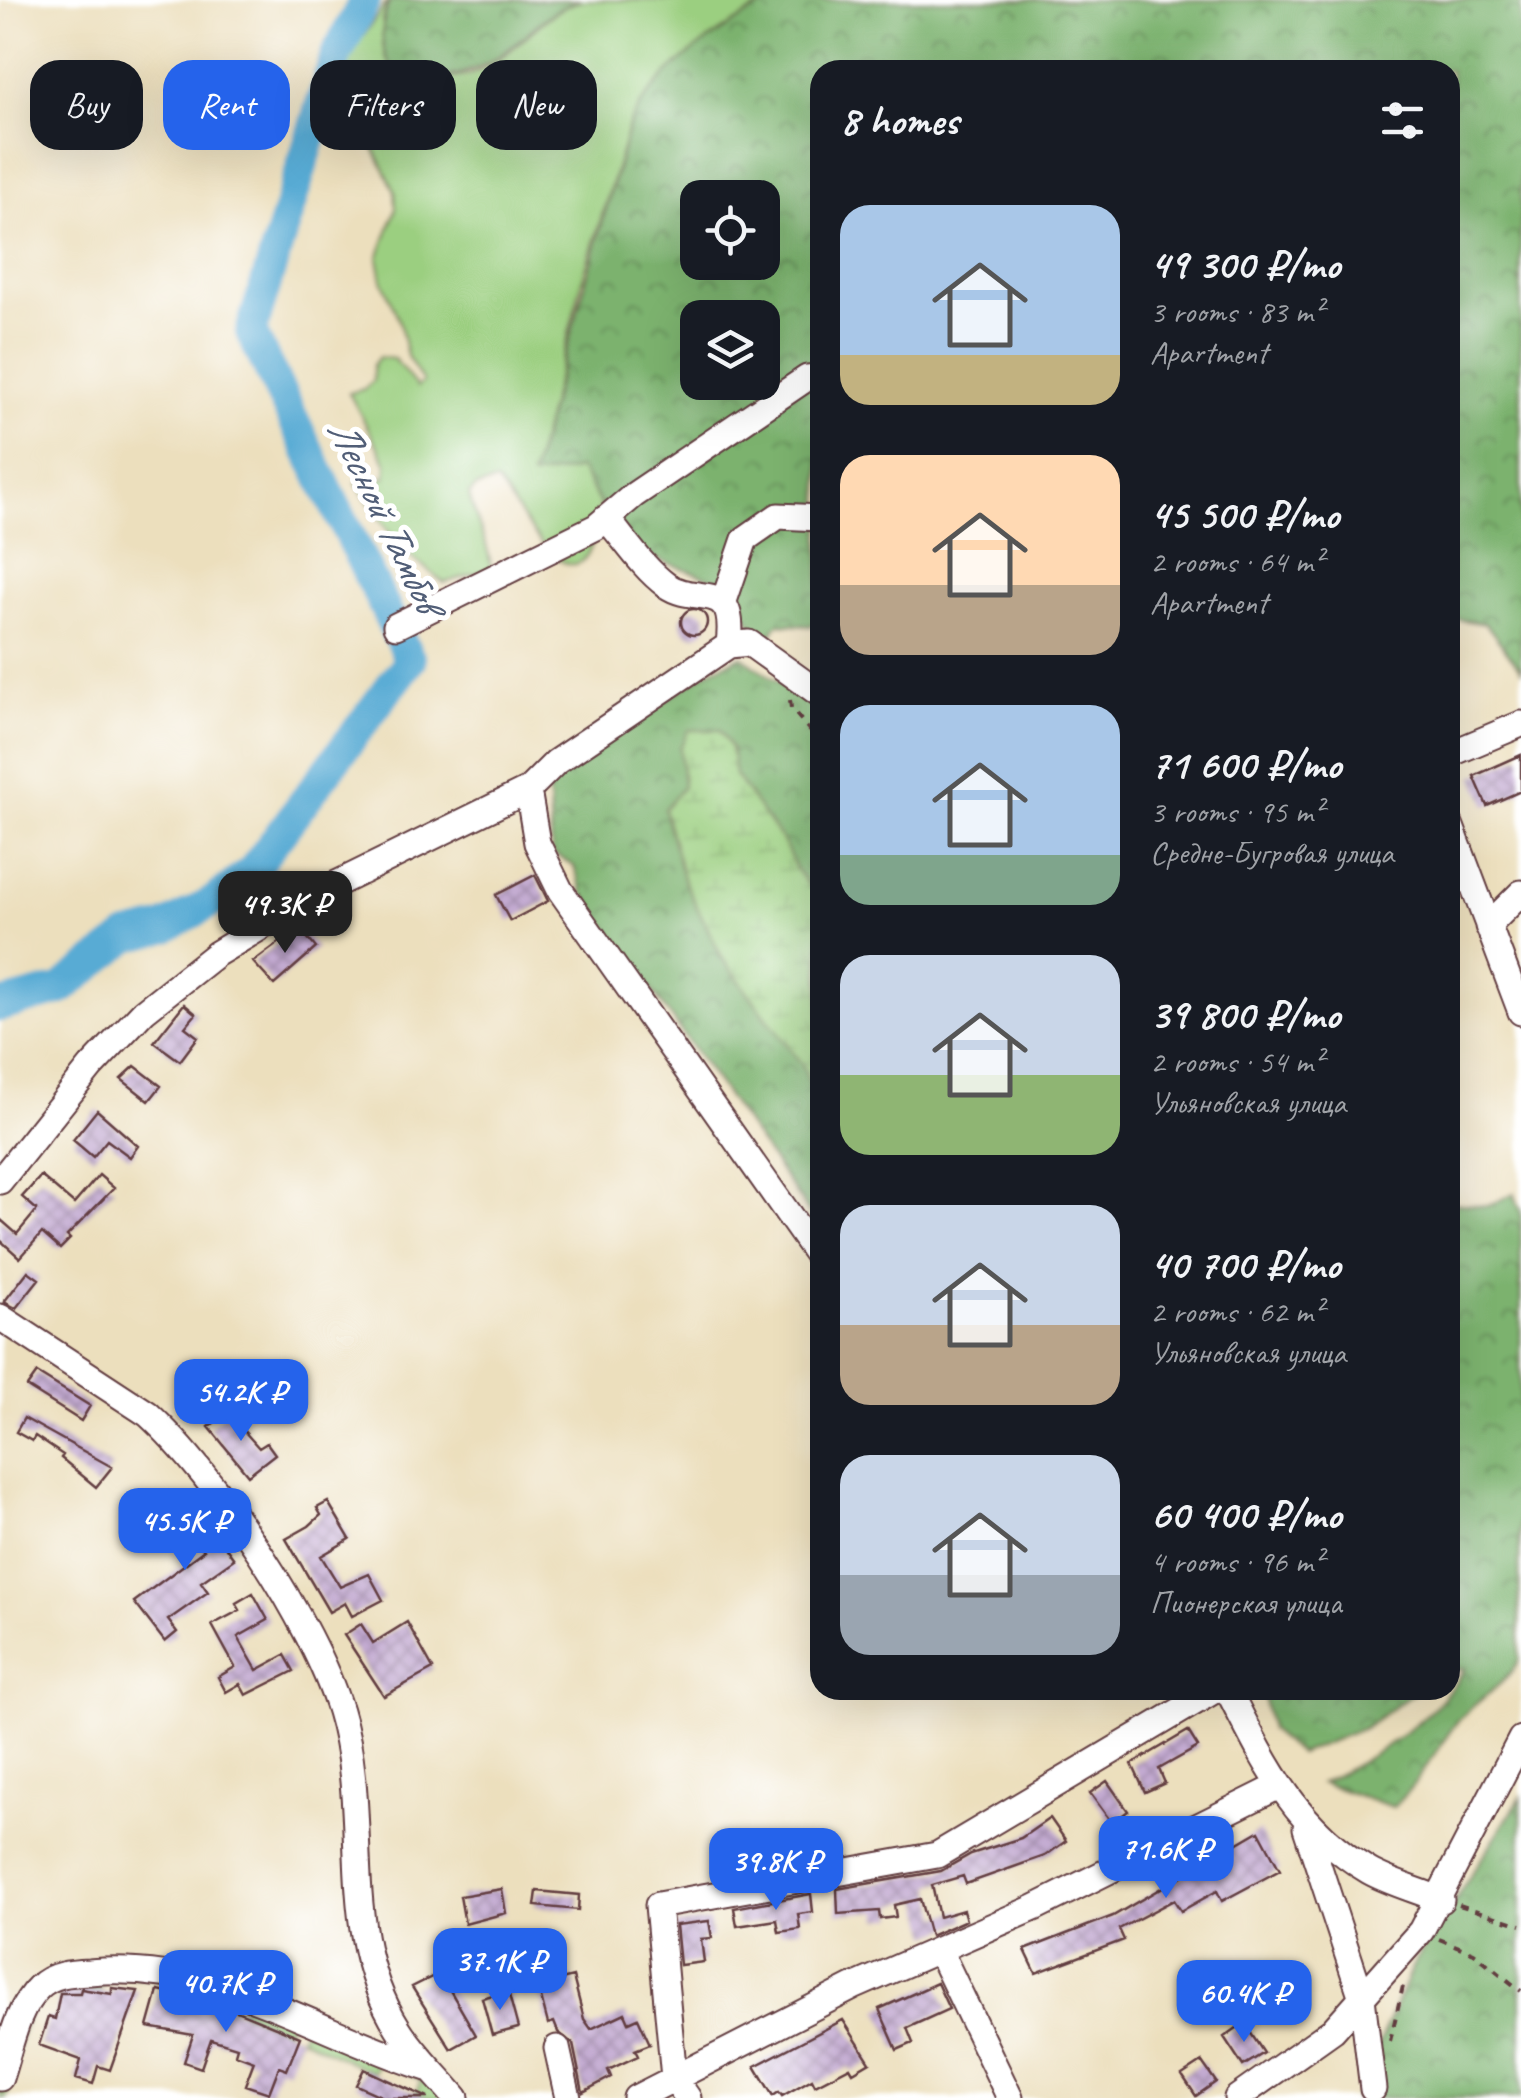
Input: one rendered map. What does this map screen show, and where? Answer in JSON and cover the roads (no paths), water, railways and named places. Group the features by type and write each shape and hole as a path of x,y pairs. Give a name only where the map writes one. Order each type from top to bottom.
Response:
{"street":[{"path":"396,626 606,518 634,495 810,377"},
{"path":"724,604 745,539 778,516 810,518"},
{"path":"606,518 668,587 708,593 724,604 732,623 729,645"},
{"path":"0,1181 91,1068 144,1012 216,954 318,893 528,790 556,762 729,645 749,643 810,687"},
{"path":"1460,750 1521,724"},
{"path":"528,790 537,842 560,890 810,1245"},
{"path":"1460,851 1521,1012"},
{"path":"1488,926 1521,894"},
{"path":"0,1318 148,1414 181,1444 208,1476 282,1594 340,1710 351,1769 360,1925 373,1976 398,2028 456,2098"},
{"path":"681,2088 658,1905 938,1855 1198,1700"},
{"path":"1233,1700 1278,1787 1331,1844 1370,1872 1441,1900"},
{"path":"1237,2098 1333,2030 1421,1931 1441,1900 1519,1746"},
{"path":"636,2098 681,2088 853,1987 1034,1908 1278,1787"},
{"path":"1299,1812 1319,1856 1362,1998 1373,2088"},
{"path":"939,1950 1010,2098"},
{"path":"0,2078 22,2012 38,1988 64,1974 134,1969 220,1985 347,2040 430,2069"},
{"path":"557,2048 568,2098"}],"waterway":[{"name":"Лесной Тамбов","path":"0,1006 60,990 128,937 165,928 214,901 252,871 410,660 251,332 336,55 365,0"}]}
